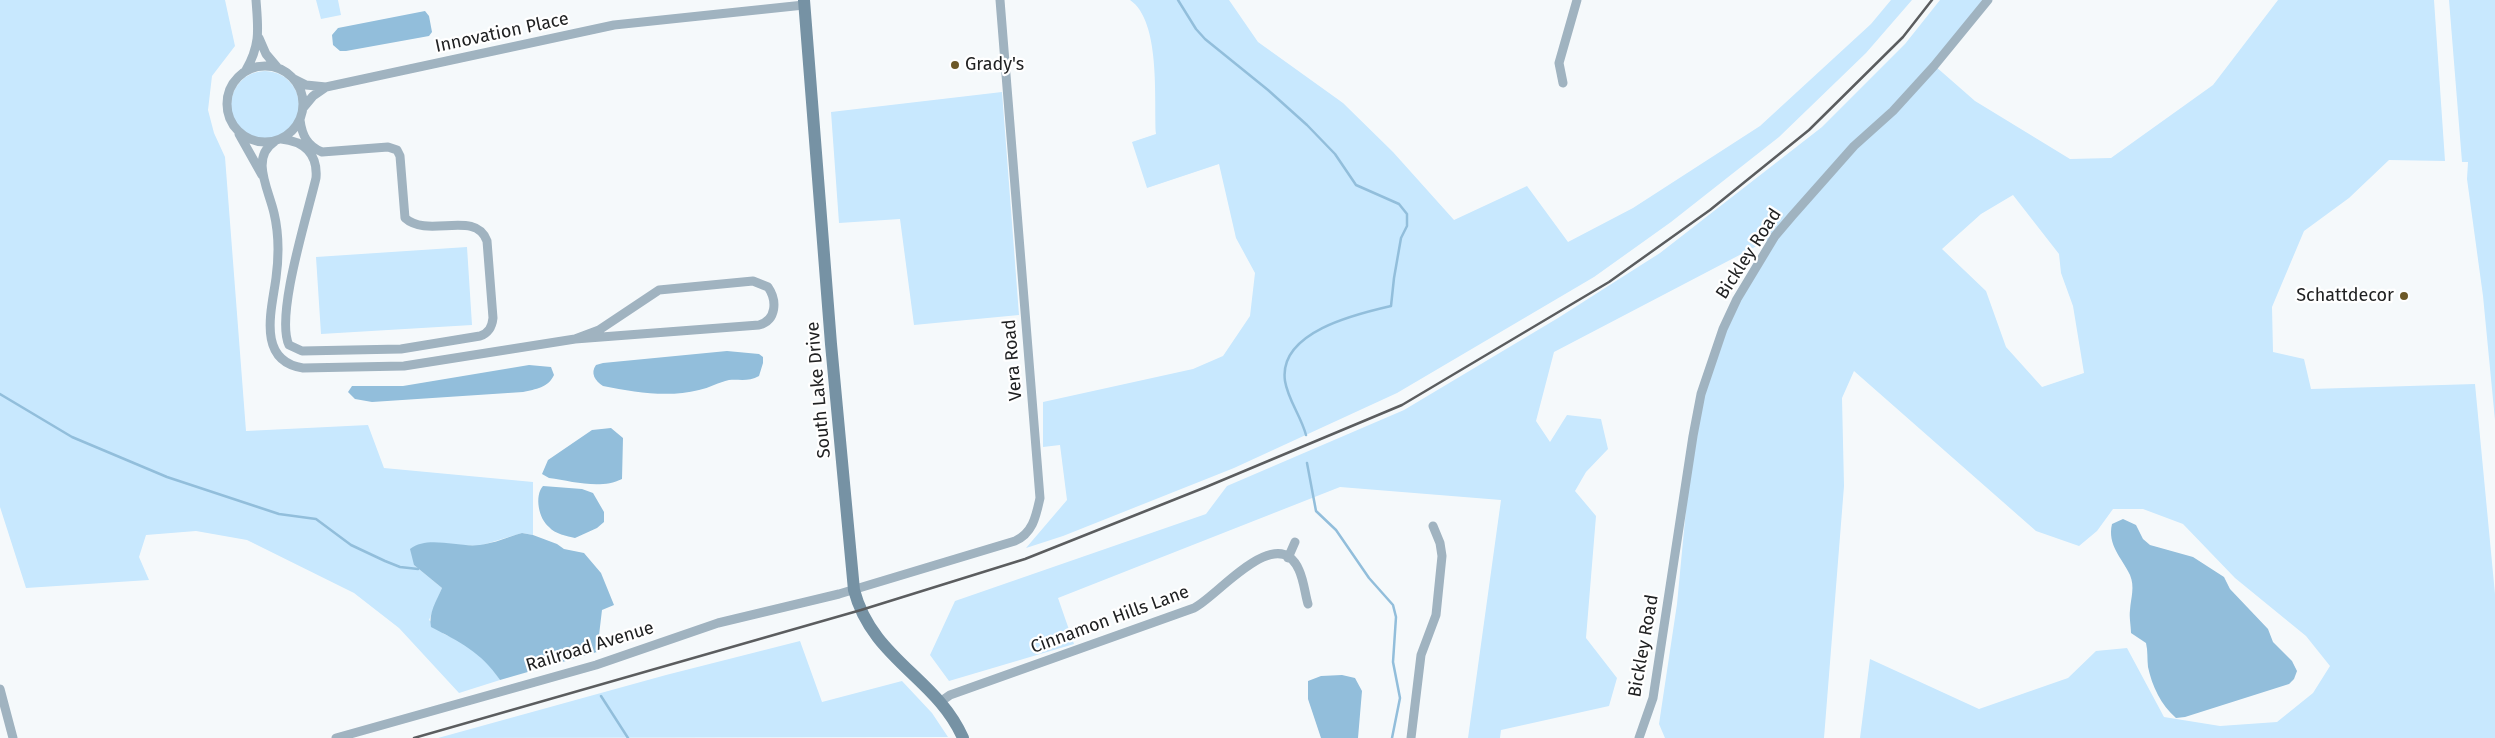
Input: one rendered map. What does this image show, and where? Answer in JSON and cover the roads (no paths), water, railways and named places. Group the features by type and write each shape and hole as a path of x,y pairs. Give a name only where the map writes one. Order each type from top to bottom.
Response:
{"main road":[{"name":"South Lake Drive","path":"804,3 831,344 854,590 861,610 878,641 940,702 963,738"}],"street":[{"path":"256,0 259,38 266,54 278,68 294,79 300,88 303,109"},
{"name":"Vera Road","path":"854,590 1014,541 1028,531 1037,513 1040,498 1034,409 1000,0"},
{"path":"1563,82 1559,63 1577,0"},
{"name":"Bickley Road","path":"1639,738 1653,698 1701,394 1723,329 1737,298 1770,244 1792,216 1854,146 1893,111 1923,79 1988,0"},
{"name":"Innovation Place","path":"294,79 306,85 326,86 614,25 804,3"},
{"path":"259,38 253,58 246,70 237,77 230,87 226,99 226,111 230,122 264,178"},
{"path":"246,70 268,66 278,68"},
{"path":"326,86 313,96 303,109 300,120 295,128 266,148 262,158 264,178 275,215 278,249 276,278 270,313 271,337 280,357 289,364 303,368 404,366 575,338 759,325 767,322 772,315 774,300 768,287 753,281 663,288 648,295 599,330 575,338"},
{"path":"237,132 254,141 298,143 307,148 315,160 317,171 285,310 286,336 289,345 302,351 401,349 480,336 487,333 493,318 487,241 482,231 474,226 422,227 412,224 405,218 400,156 397,150 388,147 322,152 306,140 300,120"},
{"path":"1411,738 1421,655 1436,615 1442,556 1440,543 1433,526"},
{"path":"1295,542 1288,558 1300,571 1308,604"},
{"name":"Cinnamon Hills Lane","path":"940,702 950,696 1194,608 1208,600 1247,565 1262,557 1275,554 1288,558"},
{"name":"Railroad Avenue","path":"336,738 596,665 718,624 854,590"},
{"path":"0,689 13,738"}],"waterway":[{"path":"1178,0 1196,29 1205,39 1268,90 1307,125 1335,154 1356,185 1399,204 1407,214 1407,226 1401,238 1391,306 1340,320 1322,328 1306,338 1294,350 1286,364 1285,381 1306,435"},
{"path":"0,394 72,437 167,477 279,514 316,519 351,545 400,567 418,569"},
{"path":"1307,463 1316,511 1336,530 1369,578 1393,605 1396,617 1393,662 1400,698 1392,738"},
{"path":"601,696 628,738"}],"railway":[{"path":"414,738 861,610 1025,559 1206,487 1402,405 1609,282 1710,210 1809,130 1903,37 1932,0"}],"place":[{"name":"Grady's","path":"955,65"},
{"name":"Schattdecor","path":"2404,296"}]}
